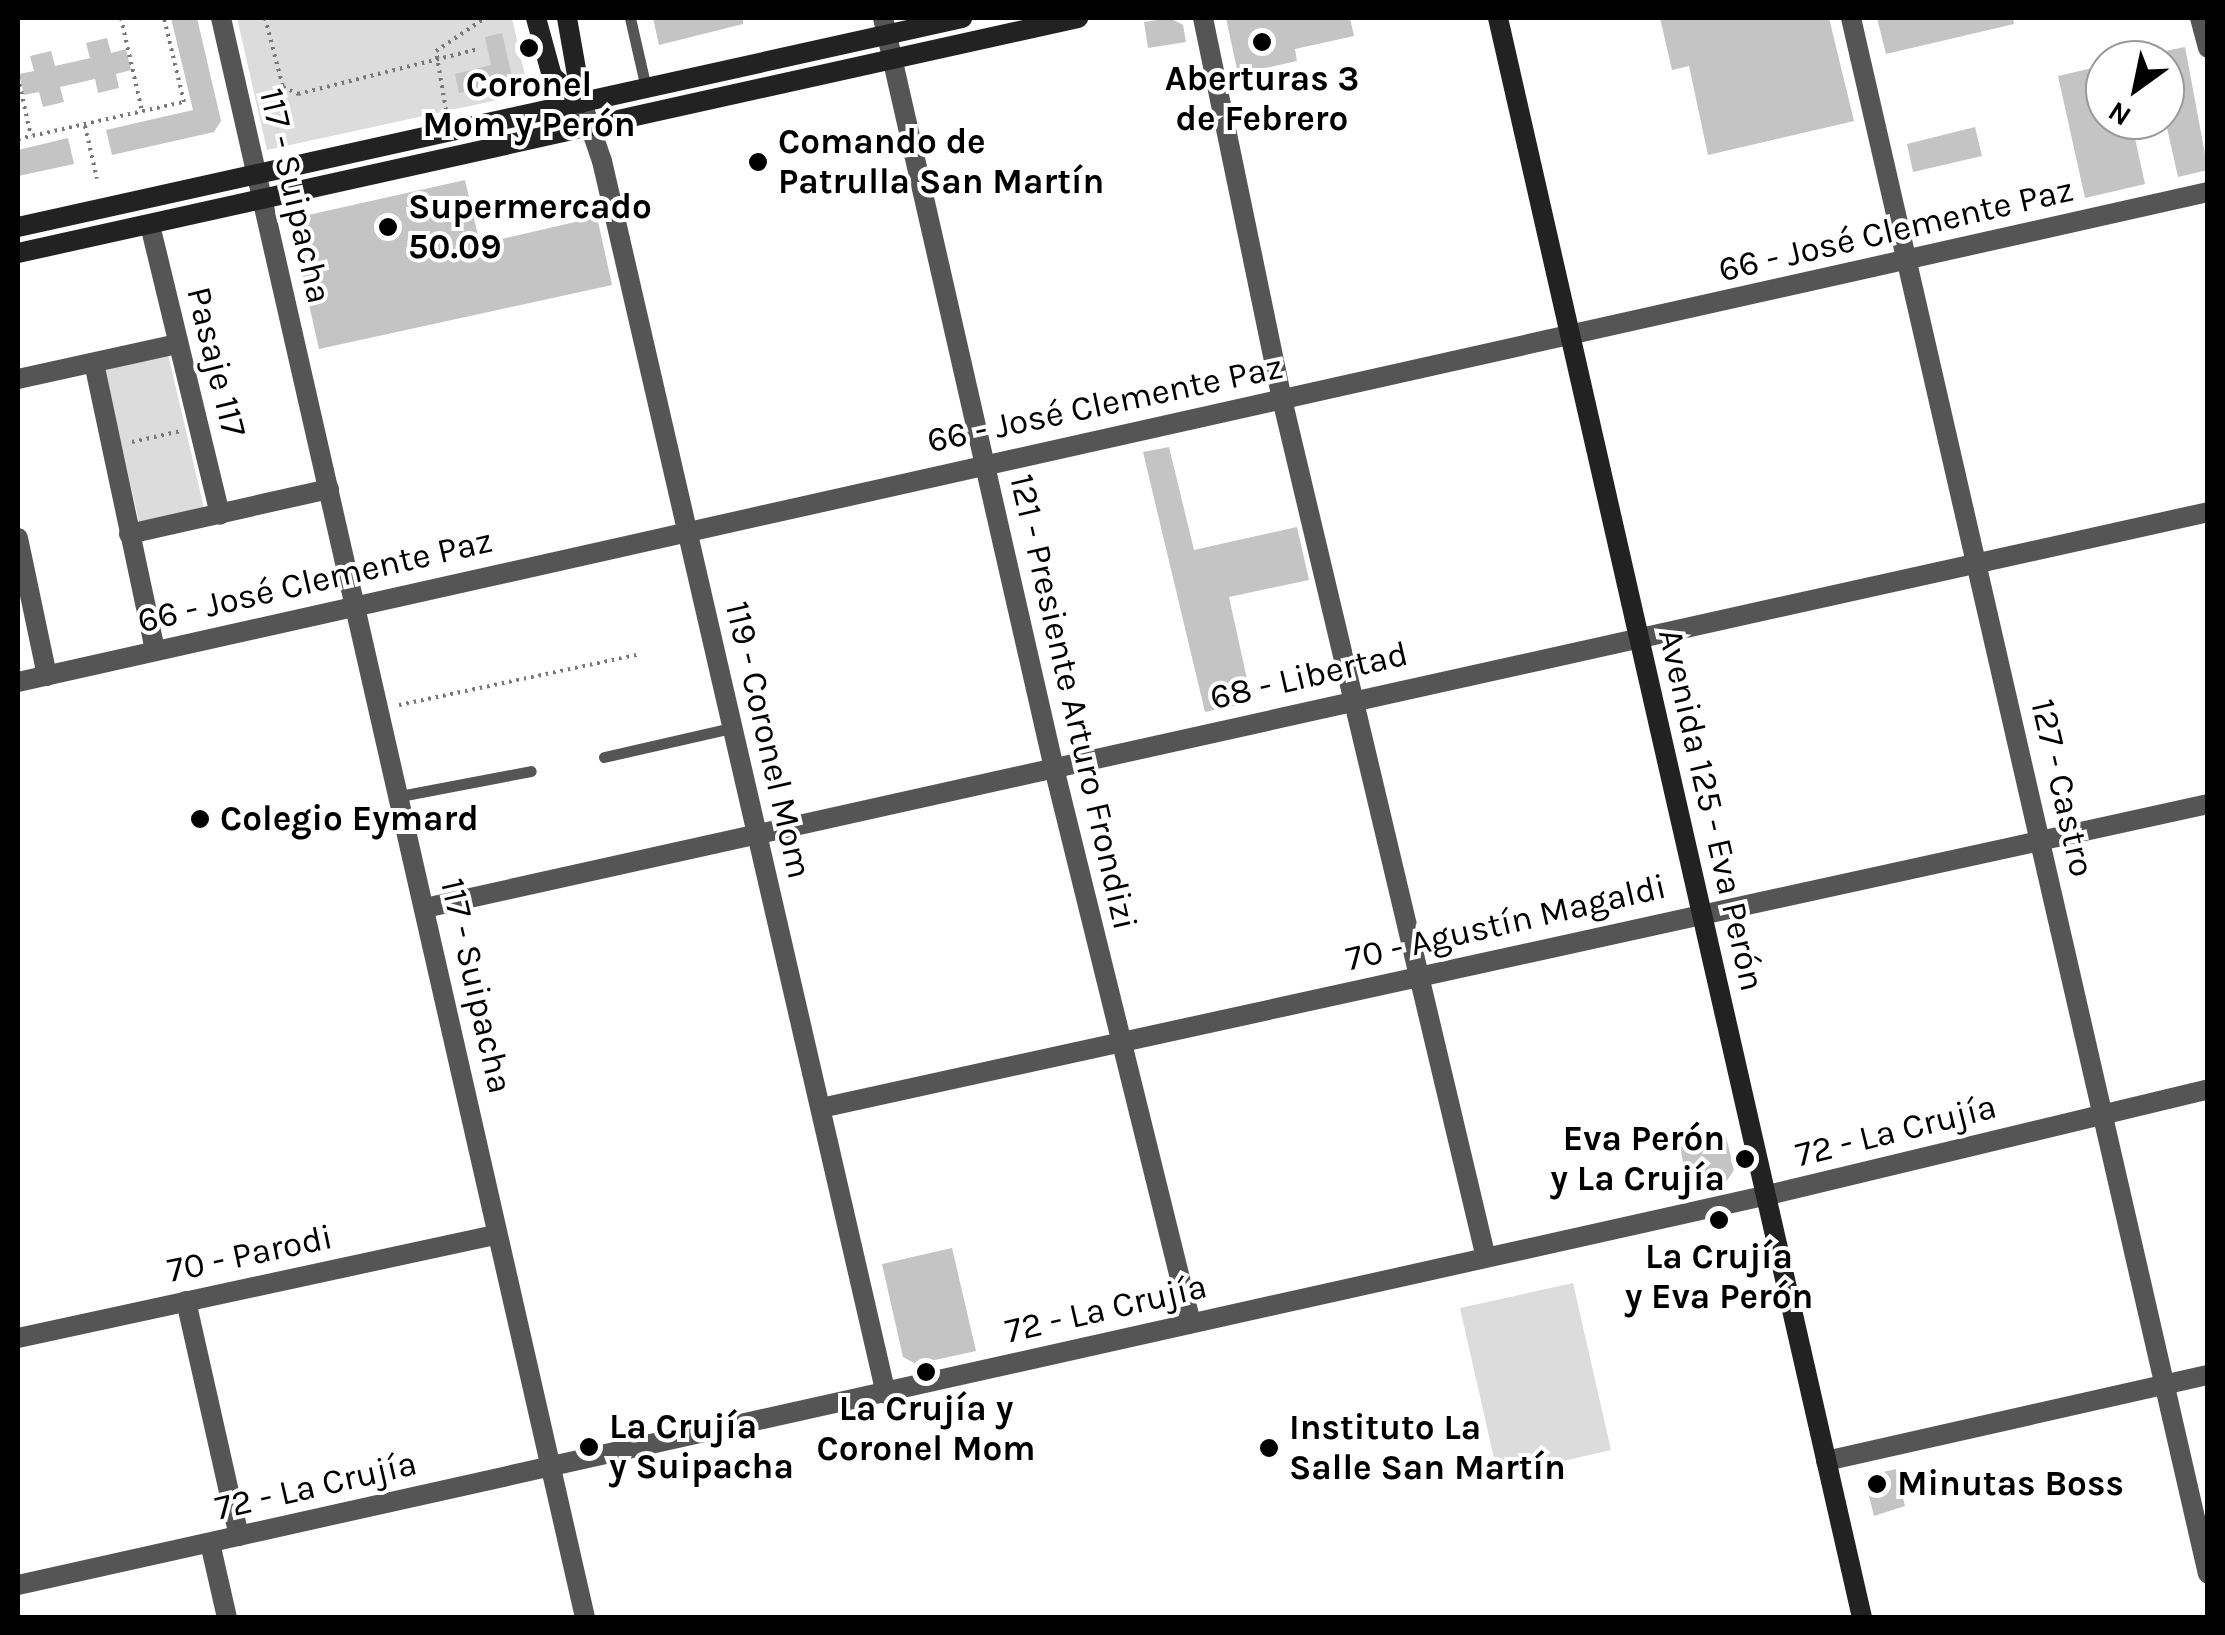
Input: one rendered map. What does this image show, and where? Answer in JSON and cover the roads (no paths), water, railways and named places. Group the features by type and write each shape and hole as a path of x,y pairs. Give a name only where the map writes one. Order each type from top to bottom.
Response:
{"main road":[{"name":"119 - Coronel Mom","path":"536,18 552,76 582,103"},
{"name":"119 - Coronel Mom","path":"567,18 582,103"},
{"path":"18,227 582,103 887,26 962,18"},
{"path":"18,253 1078,18"},
{"name":"Avenida 125 - Eva Perón","path":"1498,18 1862,1618"}],"street":[{"name":"117 - Suipacha","path":"221,18 585,1618"},
{"path":"1203,18 1282,399 1485,1254"},
{"name":"127 - Castro","path":"1851,18 2208,1574"},
{"path":"2200,18 2208,48"},
{"name":"121 - Presiente Arturo Frondizi","path":"887,26 1054,768 1191,1323"},
{"name":"119 - Coronel Mom","path":"582,103 591,126 687,529 886,1394"},
{"name":"66 - José Clemente Paz","path":"18,682 983,463 1571,338 2208,192"},
{"name":"Pasaje 117","path":"150,224 220,515"},
{"path":"18,380 176,344"},
{"path":"94,362 156,650"},
{"path":"129,534 329,489"},
{"name":"68 - Libertad","path":"425,908 1352,698 1638,640 2208,512"},
{"path":"18,538 47,676"},
{"name":"70 - Agustín Magaldi","path":"820,1108 1122,1047 1702,912 2208,804"},
{"name":"72 - La Crujía","path":"18,1585 886,1394 1485,1254 1768,1195 2208,1089"},
{"name":"70 - Parodi","path":"18,1338 496,1234"},
{"path":"186,1301 239,1536"},
{"path":"1826,1462 2208,1375"},
{"path":"210,1543 227,1618"}],"lane":[{"path":"630,18 646,88"},
{"path":"604,758 732,728"},
{"path":"400,796 531,771"}],"place":[{"name":"Aberturas 3 de Febrero","path":"1262,42"},
{"name":"Coronel Mom y Perón","path":"529,48"},
{"name":"Comando de Patrulla San Martín","path":"758,162"},
{"name":"Supermercado 50.09","path":"388,227"},
{"name":"Colegio Eymard","path":"200,819"},
{"name":"Eva Perón y La Crujía","path":"1745,1159"},
{"name":"La Crujía y Eva Perón","path":"1719,1220"},
{"name":"La Crujía y Coronel Mom","path":"926,1372"},
{"name":"La Crujía y Suipacha","path":"589,1447"},
{"name":"Instituto La Salle San Martín","path":"1269,1448"},
{"name":"Minutas Boss","path":"1877,1484"}]}
